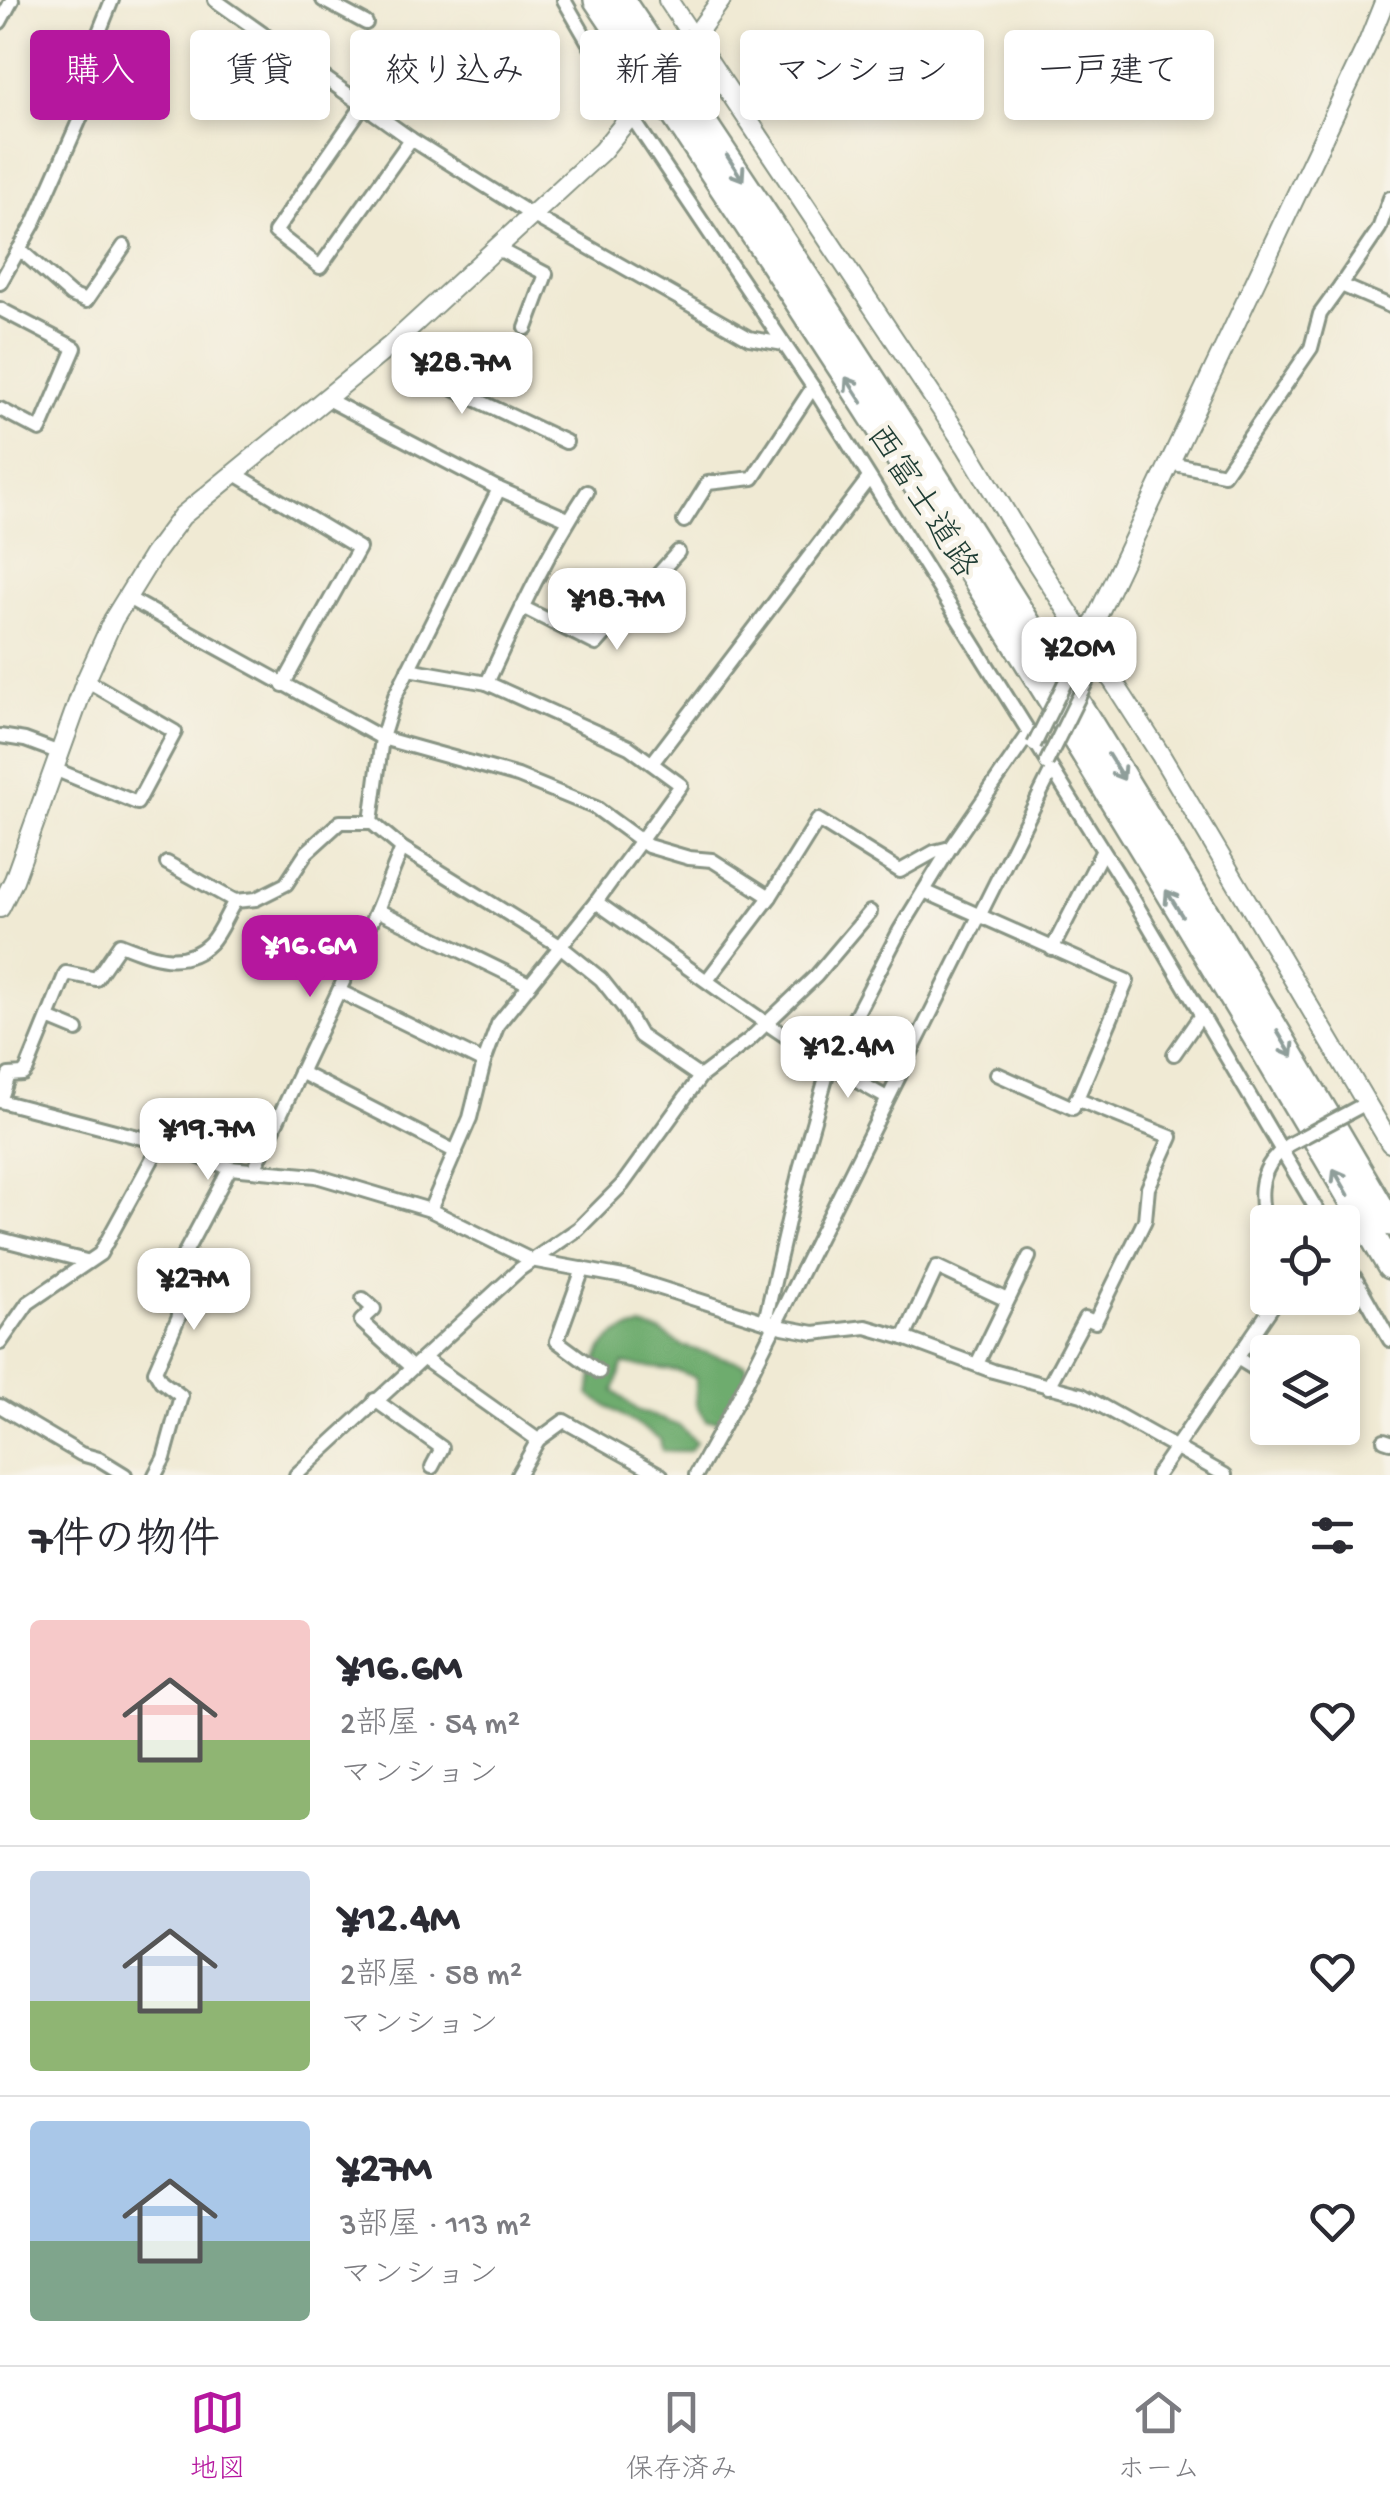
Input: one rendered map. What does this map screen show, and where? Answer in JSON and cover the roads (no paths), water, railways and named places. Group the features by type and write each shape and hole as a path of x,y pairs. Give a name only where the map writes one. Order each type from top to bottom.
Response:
{"highway":[{"name":"西富士道路","path":"597,0 1007,630 1390,1266"},
{"name":"西富士道路","path":"622,0 941,485 1176,864 1390,1222"}],"street":[{"path":"0,22 12,0"},
{"path":"0,283 34,223 83,112 91,52 112,0"},
{"path":"323,0 366,23"},
{"path":"564,0 583,30"},
{"path":"668,0 690,30"},
{"path":"699,30 721,0"},
{"path":"769,1323 800,1169 829,1067 856,1010 950,848 1031,740 1086,640 1385,0"},
{"path":"218,1 350,94"},
{"path":"720,74 966,448 1160,754 1363,1105 1390,1143"},
{"path":"353,120 275,232 320,266 410,140"},
{"path":"384,120 532,215 749,338 784,344"},
{"path":"0,908 14,880 86,680 126,597 182,516 392,345 602,152 628,120"},
{"path":"639,120 814,387 1285,1148 1315,1205"},
{"path":"1170,463 1224,474 1311,348 1320,314 1379,229 1390,198"},
{"path":"19,249 70,295 86,302 124,246"},
{"path":"498,250 546,274 526,328"},
{"path":"1341,285 1390,306"},
{"path":"0,309 75,348 40,430 0,409"},
{"path":"392,345 418,372 566,442"},
{"path":"684,521 708,483 753,478 814,387"},
{"path":"327,399 568,520"},
{"path":"234,474 359,548 283,684"},
{"path":"654,762 869,478"},
{"path":"372,822 382,738 395,696 500,489"},
{"path":"487,684 522,608 586,492"},
{"path":"522,608 596,644 678,552"},
{"path":"126,597 382,738 518,776 596,808 648,846 712,860 770,897"},
{"path":"696,1475 738,1399 769,1323 978,918 1098,658"},
{"path":"408,669 487,684 590,728 654,762 682,785 596,902 498,1024 470,1118 430,1210"},
{"path":"0,736 25,740 137,803 175,732 86,680"},
{"path":"708,980 770,897 818,820 900,871 934,852 950,848"},
{"path":"166,863 235,901 256,900 286,884 307,852 340,822 372,822 402,848 560,946 601,979 640,1036 700,1077"},
{"path":"255,1168 377,910 402,848"},
{"path":"1052,949 1102,852"},
{"path":"924,892 1126,981 1072,1108 997,1074"},
{"path":"235,901 210,942 184,958 158,958 120,944 96,979 66,973 27,1070 9,1076 0,1101 161,1143 230,1168 316,1176 430,1210 512,1254 664,1288 769,1323 814,1334 866,1328 904,1338 1082,1395 1225,1475"},
{"path":"596,902 765,1024 829,1067 887,1098"},
{"path":"377,910 529,984"},
{"path":"296,1475 410,1366 424,1359 531,1260 578,1228 622,1185 700,1077 816,976 870,912"},
{"path":"339,991 484,1062"},
{"path":"1174,1054 1201,1015"},
{"path":"48,1018 77,1030"},
{"path":"300,1072 456,1152"},
{"path":"1048,1387 1085,1318 1096,1322 1145,1220 1148,1188 1171,1138 1076,1099"},
{"path":"1262,1205 1266,1165 1285,1148 1363,1105"},
{"path":"0,1343 28,1302 100,1254 161,1143"},
{"path":"156,1475 181,1396 161,1381 155,1371 179,1316 178,1266 230,1168"},
{"path":"0,1239 86,1261"},
{"path":"977,1364 1029,1256"},
{"path":"904,1338 936,1267 1007,1300"},
{"path":"582,1269 557,1341 600,1372"},
{"path":"1360,1286 1390,1340"},
{"path":"363,1300 374,1309 360,1321 410,1366"},
{"path":"1156,1475 1267,1315"},
{"path":"1238,1358 1250,1366"},
{"path":"424,1359 538,1440"},
{"path":"375,1400 442,1448 432,1466"},
{"path":"0,1406 125,1475"},
{"path":"518,1475 538,1440 564,1421 661,1475"}]}
